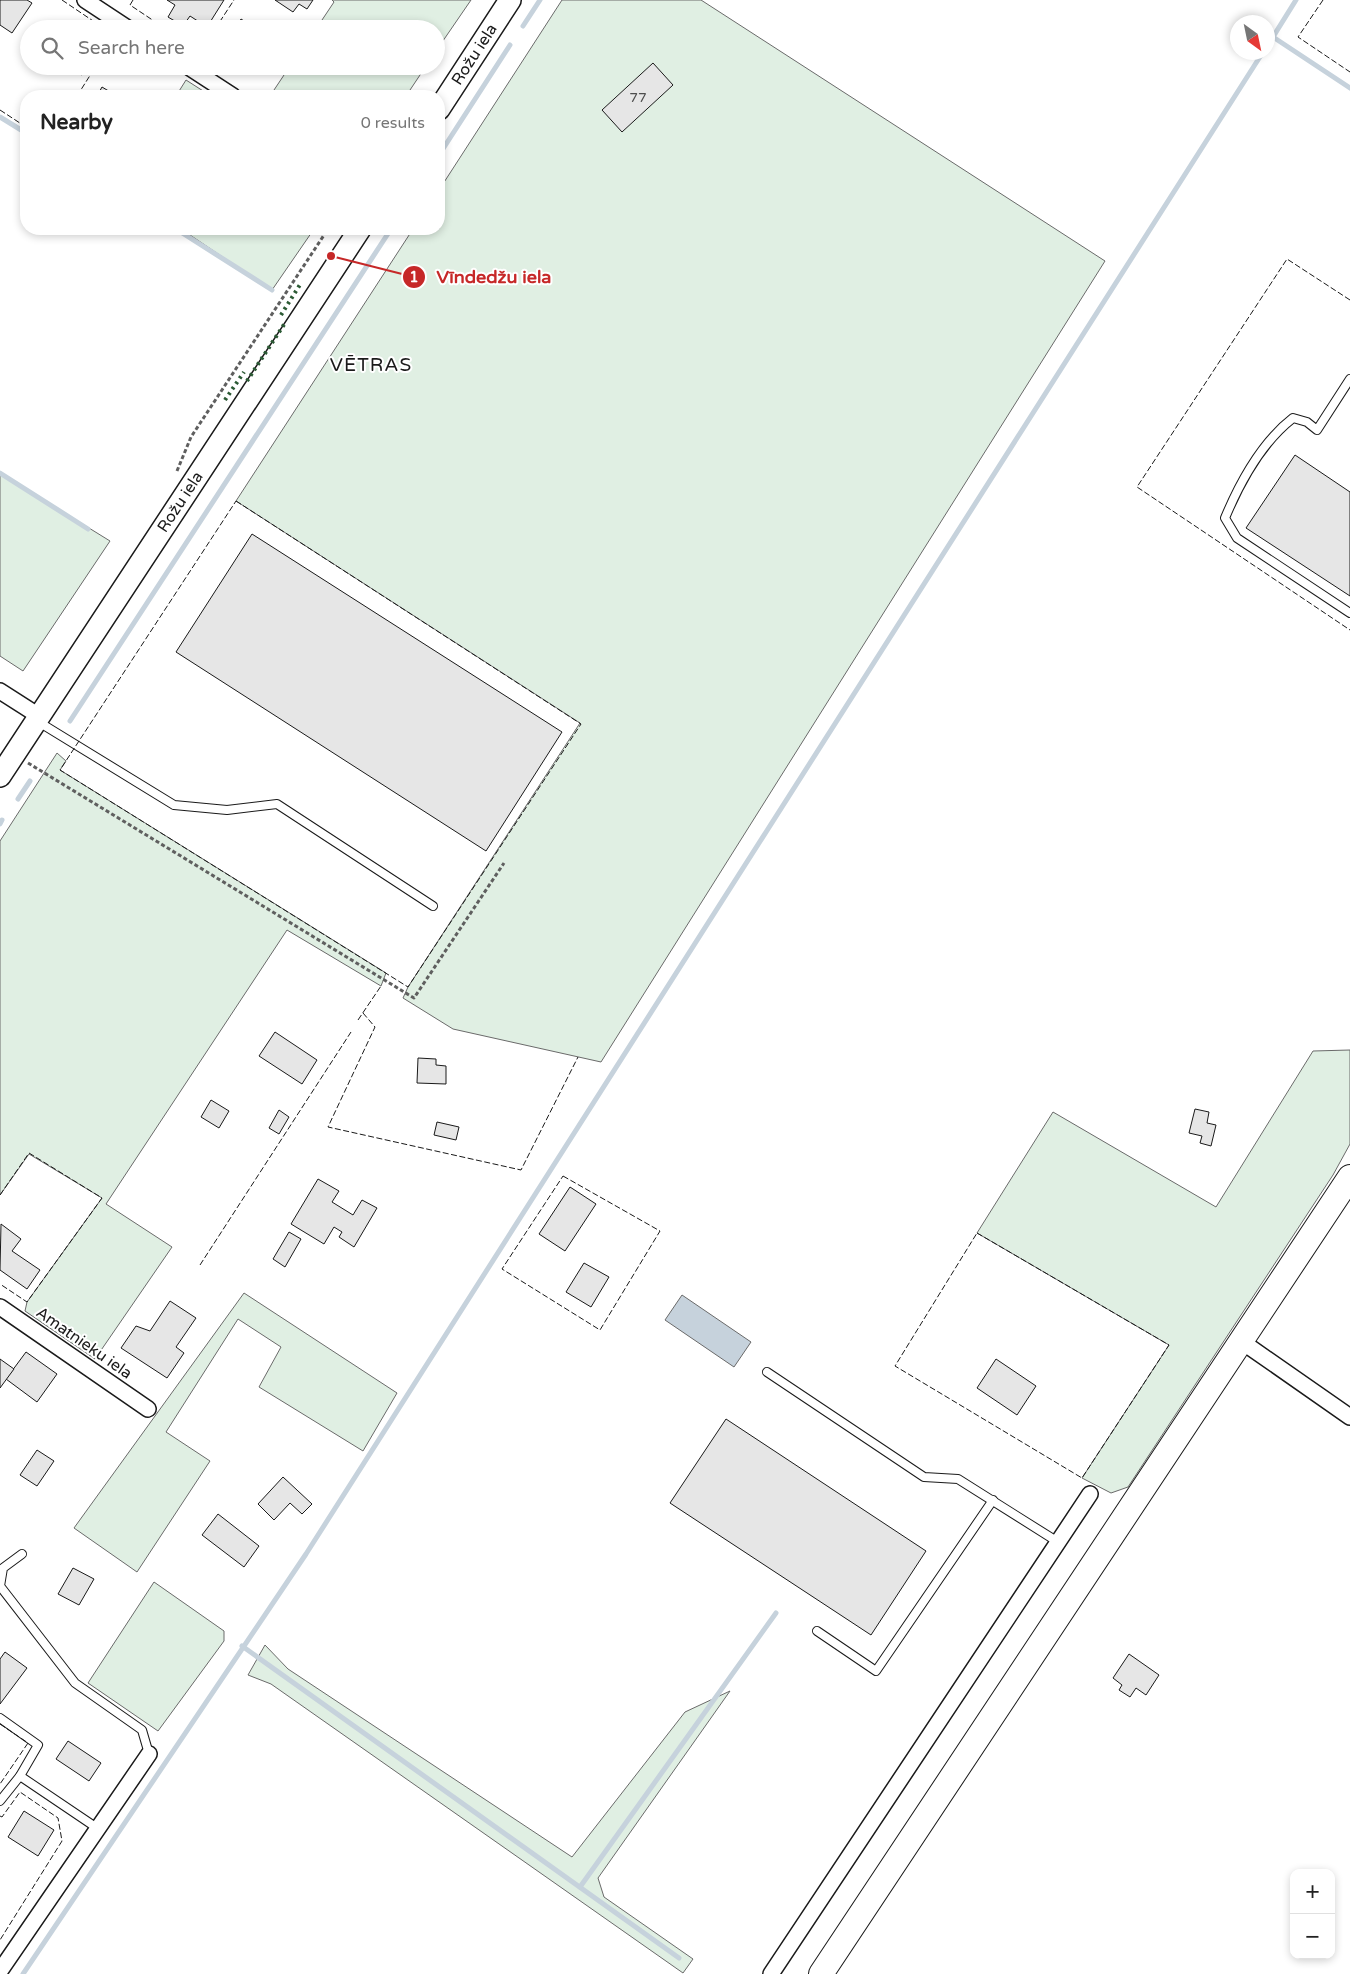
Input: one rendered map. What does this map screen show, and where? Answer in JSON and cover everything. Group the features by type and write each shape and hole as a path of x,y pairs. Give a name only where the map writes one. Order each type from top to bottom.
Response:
{"main road":[{"path":"821,1974 1350,1177"}],"street":[{"path":"85,0 115,20"},
{"name":"Rožu iela","path":"445,100 510,0"},
{"path":"201,75 224,90"},
{"name":"Rožu iela","path":"0,776 356,235"},
{"path":"0,691 38,719"},
{"name":"Amatnieku iela","path":"0,1307 148,1409"},
{"path":"1241,1340 1350,1416"},
{"path":"772,1974 1090,1494"},
{"path":"0,1971 149,1754"}],"lane":[{"path":"1350,379 1317,430 1307,422 1293,418 1278,430 1237,490 1225,518 1237,538 1350,613"},
{"path":"38,719 174,804 227,810 277,804 433,906"},
{"path":"767,1372 924,1477 958,1479 1058,1542"},
{"path":"817,1632 876,1671 993,1500"},
{"path":"22,1554 2,1568 0,1586 76,1683 142,1730 149,1754"},
{"path":"0,1718 38,1745 20,1776 0,1801"},
{"path":"20,1776 97,1828"}],"path":[{"path":"253,344 260,348"},
{"path":"14,755 414,998 504,863"}],"green space":[{"path":"332,0 471,0 445,38 445,20 322,20 334,2"},
{"path":"562,0 701,0 1105,261 601,1062 453,1029 403,998 408,987 580,723 236,501 409,235 445,235 445,181"},
{"path":"284,75 420,75 410,90 274,90"},
{"path":"186,80 202,90 180,90"},
{"path":"190,235 310,235 272,290"},
{"path":"0,473 110,541 23,671 0,656"},
{"path":"57,753 66,761 60,770 386,973 381,986 287,930 106,1204 172,1247 95,1359 25,1311 27,1302 102,1198 29,1154 0,1195 0,841"},
{"path":"1350,1050 1350,1144 1333,1175 1128,1487 1111,1493 1082,1478 1169,1345 977,1233 1053,1112 1216,1207 1313,1051"},
{"path":"244,1293 397,1393 363,1451 259,1387 281,1347 238,1319 166,1432 210,1461 137,1572 74,1528"},
{"path":"154,1582 224,1631 224,1641 158,1731 88,1683"},
{"path":"265,1645 288,1669 572,1857 685,1712 730,1691 598,1878 604,1897 693,1959 683,1973 271,1684 248,1675"}],"shaded area":[{"path":"682,1295 751,1342 734,1367 665,1320"}],"building":[{"path":"0,0 27,0 32,3 12,33 0,25"},
{"path":"167,0 224,0 211,20 196,20 190,16 187,20 173,20 168,17 175,5"},
{"path":"275,0 313,0 307,9 299,4 293,12"},
{"path":"653,63 673,85 622,132 602,110"},
{"path":"1295,455 1350,492 1350,596 1246,528"},
{"path":"252,534 562,732 486,851 176,652"},
{"path":"275,1032 317,1060 302,1084 259,1056"},
{"path":"418,1058 436,1059 436,1065 446,1066 446,1084 417,1083"},
{"path":"211,1100 229,1111 219,1128 201,1117"},
{"path":"1195,1109 1209,1112 1207,1123 1216,1125 1211,1146 1200,1143 1202,1136 1189,1133"},
{"path":"279,1110 289,1117 279,1134 269,1128"},
{"path":"437,1122 459,1127 456,1140 434,1135"},
{"path":"318,1179 339,1191 332,1202 353,1215 362,1200 377,1208 354,1247 339,1237 342,1232 334,1227 324,1244 291,1224"},
{"path":"570,1187 596,1204 565,1251 539,1234"},
{"path":"1,1224 21,1239 12,1251 40,1270 27,1289 0,1270"},
{"path":"289,1232 301,1239 285,1267 273,1259"},
{"path":"584,1263 609,1277 591,1307 566,1292"},
{"path":"170,1301 196,1318 176,1347 184,1353 167,1378 121,1348 136,1326 150,1331"},
{"path":"26,1352 57,1374 37,1402 6,1379"},
{"path":"0,1359 14,1369 0,1388"},
{"path":"996,1359 1036,1386 1017,1415 977,1388"},
{"path":"726,1419 926,1551 871,1635 670,1503"},
{"path":"37,1450 54,1461 37,1486 20,1475"},
{"path":"283,1477 312,1504 302,1514 290,1503 274,1520 258,1504"},
{"path":"218,1514 259,1546 244,1567 202,1535"},
{"path":"73,1568 94,1579 79,1605 58,1594"},
{"path":"5,1652 27,1668 0,1704 0,1659"},
{"path":"1129,1654 1159,1675 1146,1695 1136,1688 1130,1697 1119,1690 1122,1685 1113,1678"},
{"path":"68,1741 101,1763 89,1781 56,1759"},
{"path":"24,1811 54,1830 38,1856 8,1837"}],"waterway":[{"path":"523,26 540,0"},
{"path":"1275,34 1296,0"},
{"path":"1275,38 1350,88"},
{"path":"445,146 510,45"},
{"path":"23,1974 306,1554 1258,60"},
{"path":"0,117 20,129"},
{"path":"185,235 272,290"},
{"path":"70,721 387,235"},
{"path":"0,473 88,529"},
{"path":"18,799 30,781"},
{"path":"0,824 2,820"},
{"path":"580,1887 776,1613"},
{"path":"242,1646 679,1958"}],"hedge":[{"path":"281,315 301,283"},
{"path":"247,381 285,323"},
{"path":"225,400 244,372"}],"fence":[{"path":"62,0 92,20"},
{"path":"133,0 130,5 152,20"},
{"path":"221,20 234,0"},
{"path":"1323,0 1298,37 1350,72"},
{"path":"81,90 90,75"},
{"path":"0,110 20,123"},
{"path":"1350,300 1287,259 1137,487 1350,630"},
{"path":"236,501 581,724 408,987 60,770 236,501"},
{"path":"358,1020 381,986"},
{"path":"363,1013 375,1027 328,1127 521,1170 578,1057"},
{"path":"200,1265 351,1032"},
{"path":"0,1195 29,1153 102,1198 27,1302 0,1284"},
{"path":"563,1176 660,1231 600,1330 502,1269 563,1176"},
{"path":"977,1233 1169,1345 1082,1478 895,1366 977,1233"},
{"path":"0,1724 28,1743 0,1784"},
{"path":"0,1816 2,1817 20,1792 58,1818 62,1841 0,1940"}],"place":[{"name":"Vīndedžu iela","path":"331,256"}],"district":[{"name":"VĒTRAS","path":"371,365"}]}
